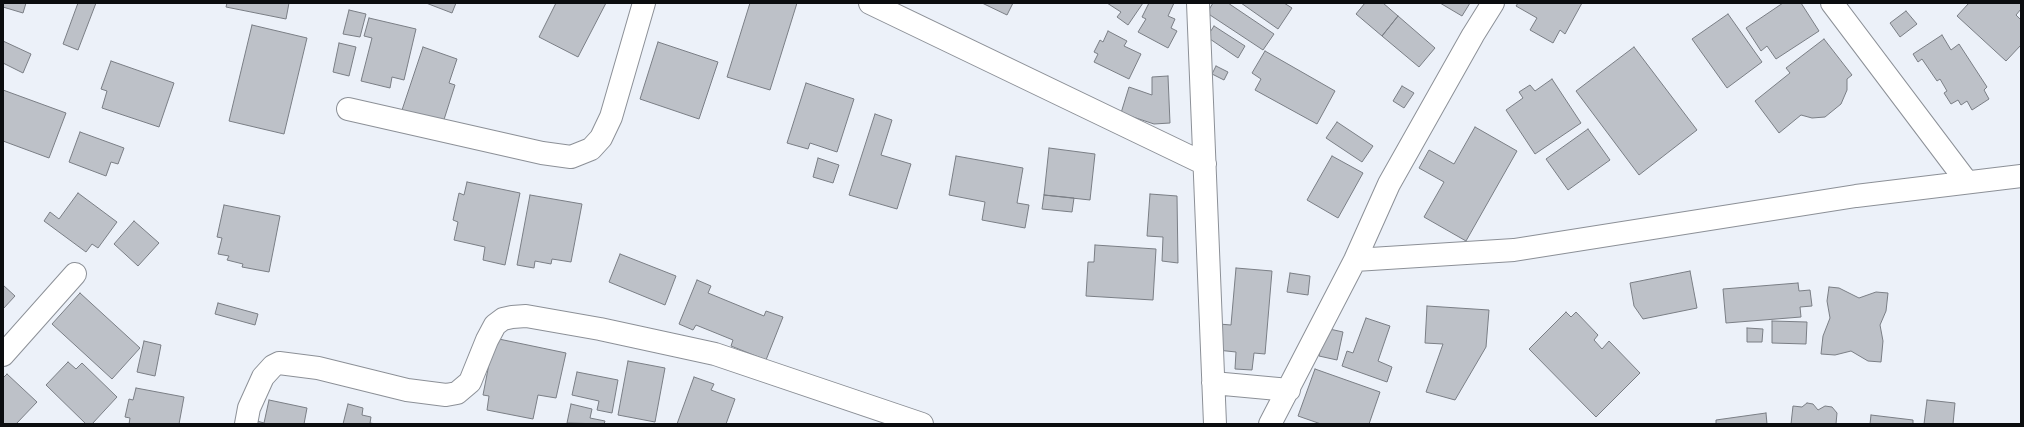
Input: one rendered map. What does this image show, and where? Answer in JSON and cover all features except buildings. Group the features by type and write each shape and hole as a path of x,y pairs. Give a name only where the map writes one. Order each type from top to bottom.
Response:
{"street":[{"path":"348,109 542,153 571,157 590,149 601,138 611,117 644,3"},
{"path":"870,3 1205,164"},
{"path":"1198,3 1215,424"},
{"path":"1270,424 1289,390 1355,260 1389,184 1472,34 1493,3"},
{"path":"1832,3 1967,182"},
{"path":"1355,260 1514,250 1856,196 2021,176"},
{"path":"3,356 75,274"},
{"path":"246,424 257,388 269,369 279,363 318,368 407,390 446,395 457,393 470,382 487,340 495,325 507,318 526,316 600,329 715,354 922,424"},
{"path":"1213,382 1289,390"}]}
